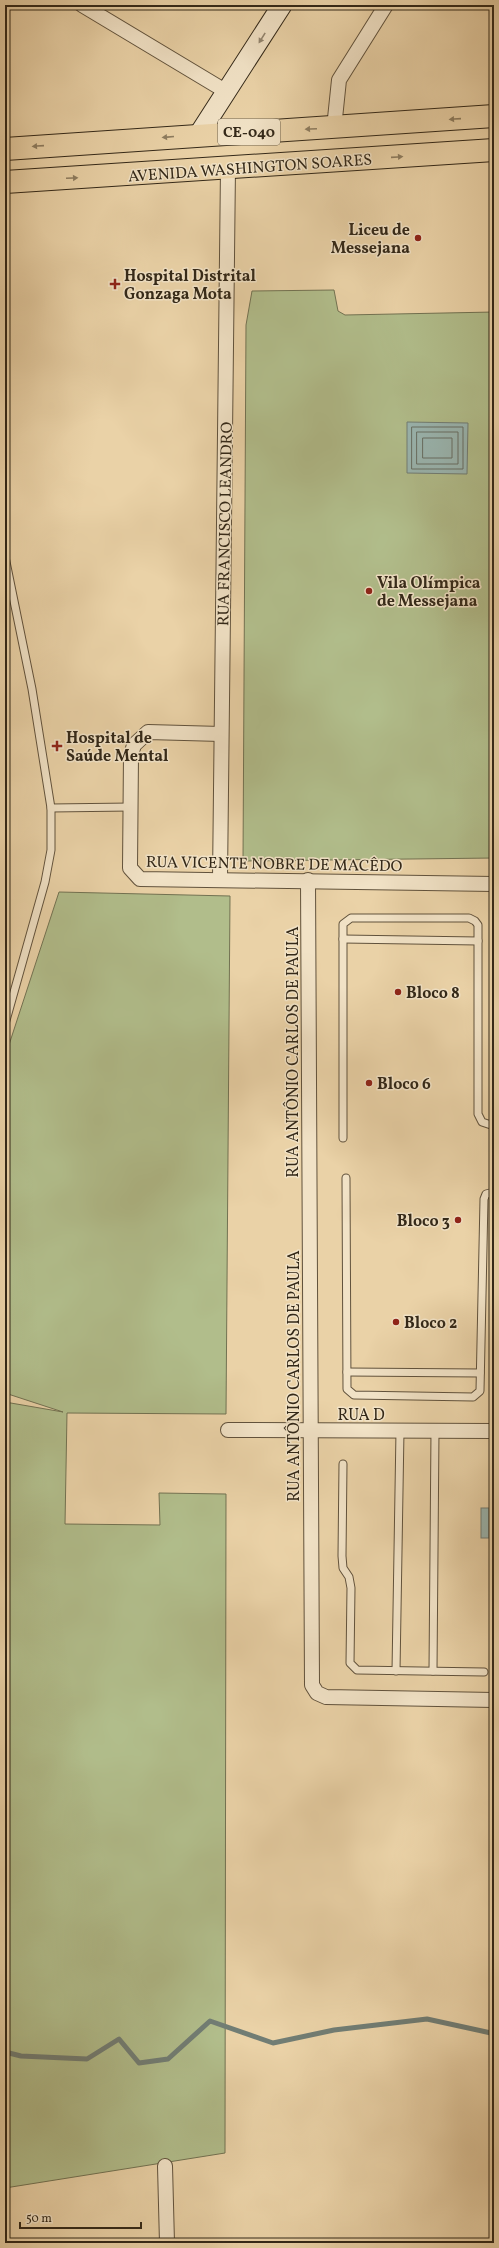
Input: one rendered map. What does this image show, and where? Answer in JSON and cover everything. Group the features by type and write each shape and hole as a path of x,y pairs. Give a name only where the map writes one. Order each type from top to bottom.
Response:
{"highway":[{"name":"AVENIDA WASHINGTON SOARES","path":"5,149 199,134 334,128 494,116"},
{"name":"AVENIDA WASHINGTON SOARES","path":"5,182 494,150"}],"main road":[{"path":"199,134 282,5"}],"street":[{"path":"82,5 227,92"},
{"path":"334,128 339,80 386,5"},
{"name":"RUA FRANCISCO LEANDRO","path":"220,879 228,168"},
{"name":"RUA VICENTE NOBRE DE MACÊDO","path":"221,734 148,732 134,745 131,754 130,868 140,879 308,880 494,884"},
{"name":"RUA ANTÔNIO CARLOS DE PAULA","path":"308,880 312,1685 317,1693 326,1697 494,1700"},
{"name":"RUA D","path":"228,1430 494,1431"},
{"path":"165,2166 167,2243"}],"lane":[{"path":"5,556 37,720 51,808 51,850 45,882 5,1024"},
{"path":"51,808 130,807"},
{"path":"343,1138 343,924 351,918 469,918 475,921 478,925 478,1114 482,1122 494,1126"},
{"path":"343,939 478,941"},
{"path":"346,1178 347,1389 354,1395 473,1397 480,1391 484,1199 486,1194 494,1192"},
{"path":"347,1372 480,1373"},
{"path":"396,1671 400,1431"},
{"path":"433,1671 435,1431"},
{"path":"343,1464 342,1556 344,1568 349,1577 351,1588 350,1663 357,1670 484,1672"}],"green space":[{"name":"Vila Olímpica de Messejana","path":"334,290 338,311 345,315 494,312 494,858 243,861 246,325 252,291"},
{"path":"59,892 230,896 226,1414 67,1413 65,1524 160,1525 159,1493 226,1494 225,2153 5,2188 5,1402 63,1412 5,1393 5,1057"}],"water":[{"path":"407,422 468,423 467,474 407,473"},
{"path":"481,1508 489,1508 489,1538 481,1538"}],"waterway":[{"path":"5,2052 21,2056 87,2059 119,2039 139,2063 168,2059 210,2021 273,2043 334,2030 427,2019 491,2033"}],"place":[{"name":"Liceu de Messejana","path":"418,238"},
{"name":"Hospital Distrital Gonzaga Mota","path":"115,284"},
{"name":"Vila Olímpica de Messejana","path":"369,591"},
{"name":"Hospital de Saúde Mental","path":"57,746"},
{"name":"Bloco 8","path":"398,992"},
{"name":"Bloco 6","path":"369,1083"},
{"name":"Bloco 3","path":"458,1220"},
{"name":"Bloco 2","path":"396,1322"}]}
